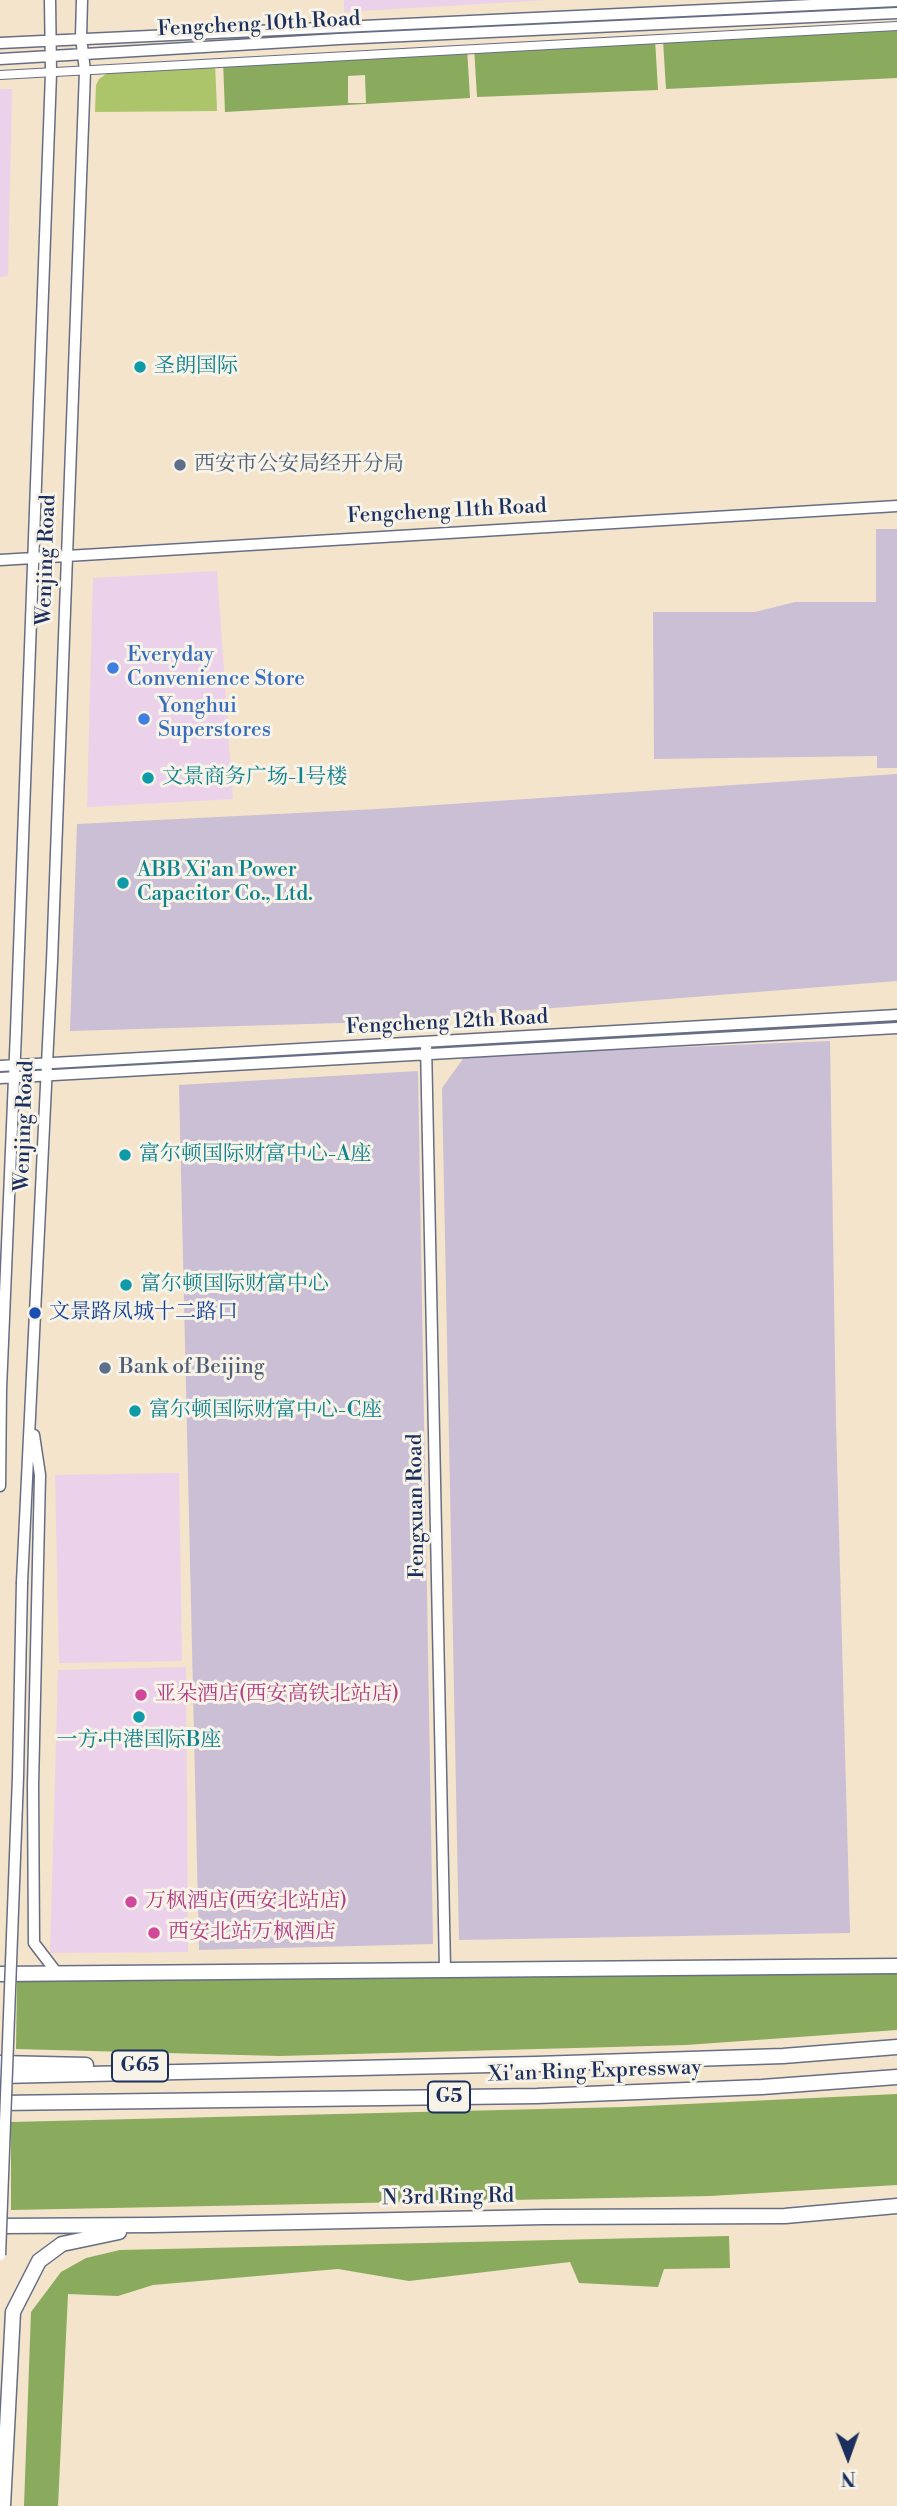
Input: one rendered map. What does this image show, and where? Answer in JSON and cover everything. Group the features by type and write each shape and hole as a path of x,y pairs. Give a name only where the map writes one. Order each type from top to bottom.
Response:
{"highway":[{"path":"863,1965 897,1960"},
{"path":"0,1974 897,1966"},
{"name":"Xi'an Ring Expressway","path":"0,2076 769,2057 897,2047"},
{"name":"G65","path":"0,2063 280,2070"},
{"name":"Xi'an Ring Expressway","path":"0,2103 537,2096 762,2087 897,2077"},
{"name":"N 3rd Ring Rd","path":"0,2226 531,2217 785,2216 897,2206"},
{"path":"3,2506 13,2312 25,2284 39,2261 62,2244 152,2225"}],"main road":[{"name":"Wenjing Road","path":"0,1486 0,1391 15,1071 51,73 50,0"},
{"name":"Wenjing Road","path":"0,2255 18,1777 22,1582 47,1075 85,71 80,37 82,0"},
{"name":"Fengcheng 10th Road","path":"0,43 80,37 897,1"},
{"name":"Fengcheng 10th Road","path":"0,59 897,13"},
{"name":"Fengcheng 11th Road","path":"0,560 897,506"},
{"name":"Fengcheng 12th Road","path":"0,1066 47,1075 897,1016"},
{"name":"Fengcheng 12th Road","path":"0,1078 46,1062 427,1049 897,1028"},
{"name":"Fengxuan Road","path":"427,1049 445,1969"},
{"path":"30,1408 40,1475 33,1785 34,1943 57,1973"}],"street":[{"path":"0,75 897,26"}],"shaded area":[{"path":"344,0 548,0 344,12"},
{"path":"0,89 12,89 8,276 0,277"},
{"path":"876,529 897,529 897,768 877,768 877,756 654,759 653,612 755,612 795,602 876,602"},
{"path":"217,571 233,799 87,807 93,578"},
{"path":"897,774 897,981 375,1022 70,1031 77,824 377,809"},
{"path":"830,1041 836,1423 850,1933 459,1940 442,1088 465,1056"},
{"path":"418,1071 433,1944 199,1950 179,1085"},
{"path":"179,1473 182,1661 59,1663 55,1475"},
{"path":"186,1667 188,1952 50,1953 58,1670"}],"green space":[{"path":"897,28 897,78 666,89 663,40"},
{"path":"655,39 658,90 477,97 474,47"},
{"path":"467,48 470,98 225,112 223,61","holes":["365,75 366,103 348,103 348,76"]},
{"path":"215,61 217,111 95,112 96,85 99,79 112,70"},
{"path":"897,1969 897,2030 686,2045 279,2056 16,2049 17,1982"},
{"path":"897,2094 897,2185 710,2196 11,2210 11,2122 624,2107"},
{"path":"729,2236 730,2268 664,2269 658,2287 579,2283 570,2262 409,2281 338,2269 153,2285 118,2296 68,2294 58,2506 24,2506 31,2312 61,2272 86,2258 120,2250"}],"place":[{"name":"圣朗国际","path":"140,367"},
{"name":"西安市公安局经开分局","path":"180,465"},
{"name":"Everyday Convenience Store","path":"113,668"},
{"name":"Yonghui Superstores","path":"144,719"},
{"name":"文景商务广场-1号楼","path":"148,778"},
{"name":"ABB Xi'an Power Capacitor Co., Ltd.","path":"123,883"},
{"name":"富尔顿国际财富中心-A座","path":"125,1155"},
{"name":"富尔顿国际财富中心","path":"126,1285"},
{"name":"文景路凤城十二路口","path":"35,1313"},
{"name":"Bank of Beijing","path":"105,1368"},
{"name":"富尔顿国际财富中心-C座","path":"135,1411"},
{"name":"亚朵酒店(西安高铁北站店)","path":"141,1695"},
{"name":"一方·中港国际B座","path":"139,1717"},
{"name":"万枫酒店(西安北站店)","path":"131,1902"},
{"name":"西安北站万枫酒店","path":"154,1933"}]}
